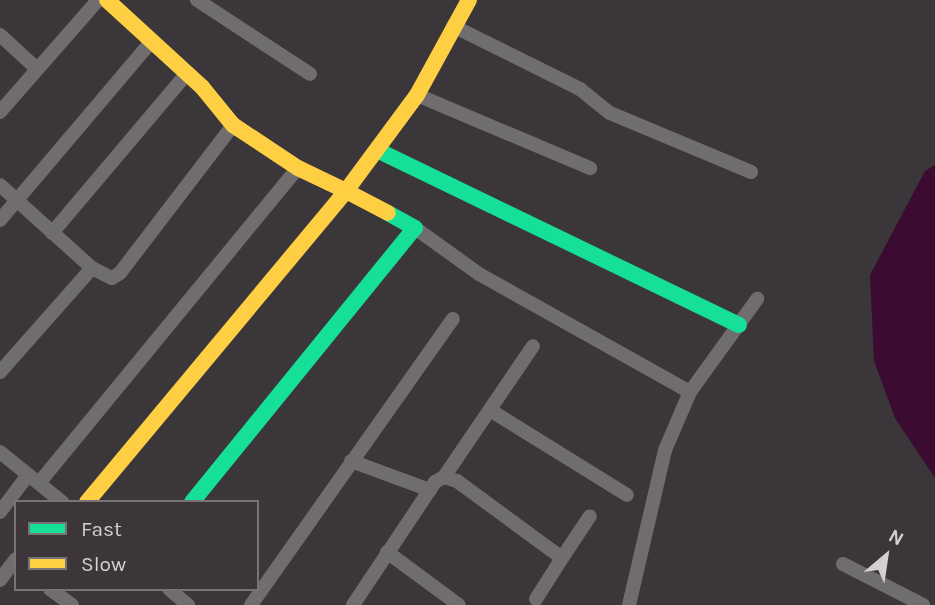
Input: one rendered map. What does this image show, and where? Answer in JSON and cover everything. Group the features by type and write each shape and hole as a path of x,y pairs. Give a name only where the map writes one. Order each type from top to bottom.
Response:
{"street":[{"path":"0,112 98,0"},
{"path":"197,0 310,74"},
{"path":"90,500 346,191 417,95 469,0"},
{"path":"113,2 187,73 233,125 298,168 415,228 479,274 690,392"},
{"path":"453,26 580,89 610,113 751,172"},
{"path":"0,36 36,68"},
{"path":"0,220 152,41"},
{"path":"52,233 187,73"},
{"path":"417,95 590,168"},
{"path":"0,185 92,268 112,278 120,273 233,125"},
{"path":"377,150 739,325"},
{"path":"0,512 33,479 298,168"},
{"path":"194,500 415,228"},
{"path":"0,372 92,268"},
{"path":"629,605 665,450 690,392 757,299"},
{"path":"251,605 453,319"},
{"path":"353,605 430,490 444,477 533,346"},
{"path":"490,410 626,495"},
{"path":"0,452 59,500"},
{"path":"351,461 430,490"},
{"path":"444,477 457,481 562,558"},
{"path":"536,600 590,516"},
{"path":"387,552 459,605"},
{"path":"0,580 14,563"},
{"path":"844,564 923,605"},
{"path":"53,591 72,605"},
{"path":"171,591 188,605"}],"shaded area":[{"path":"935,165 935,478 895,418 874,361 870,275 925,171"}],"traffic: fast":[{"path":"377,150 739,325"},
{"path":"194,500 415,228 388,213"}],"traffic: slow":[{"path":"107,0 202,87 233,125 298,168 346,191 417,95 469,0"},
{"path":"89,500 346,191 388,213"}]}
